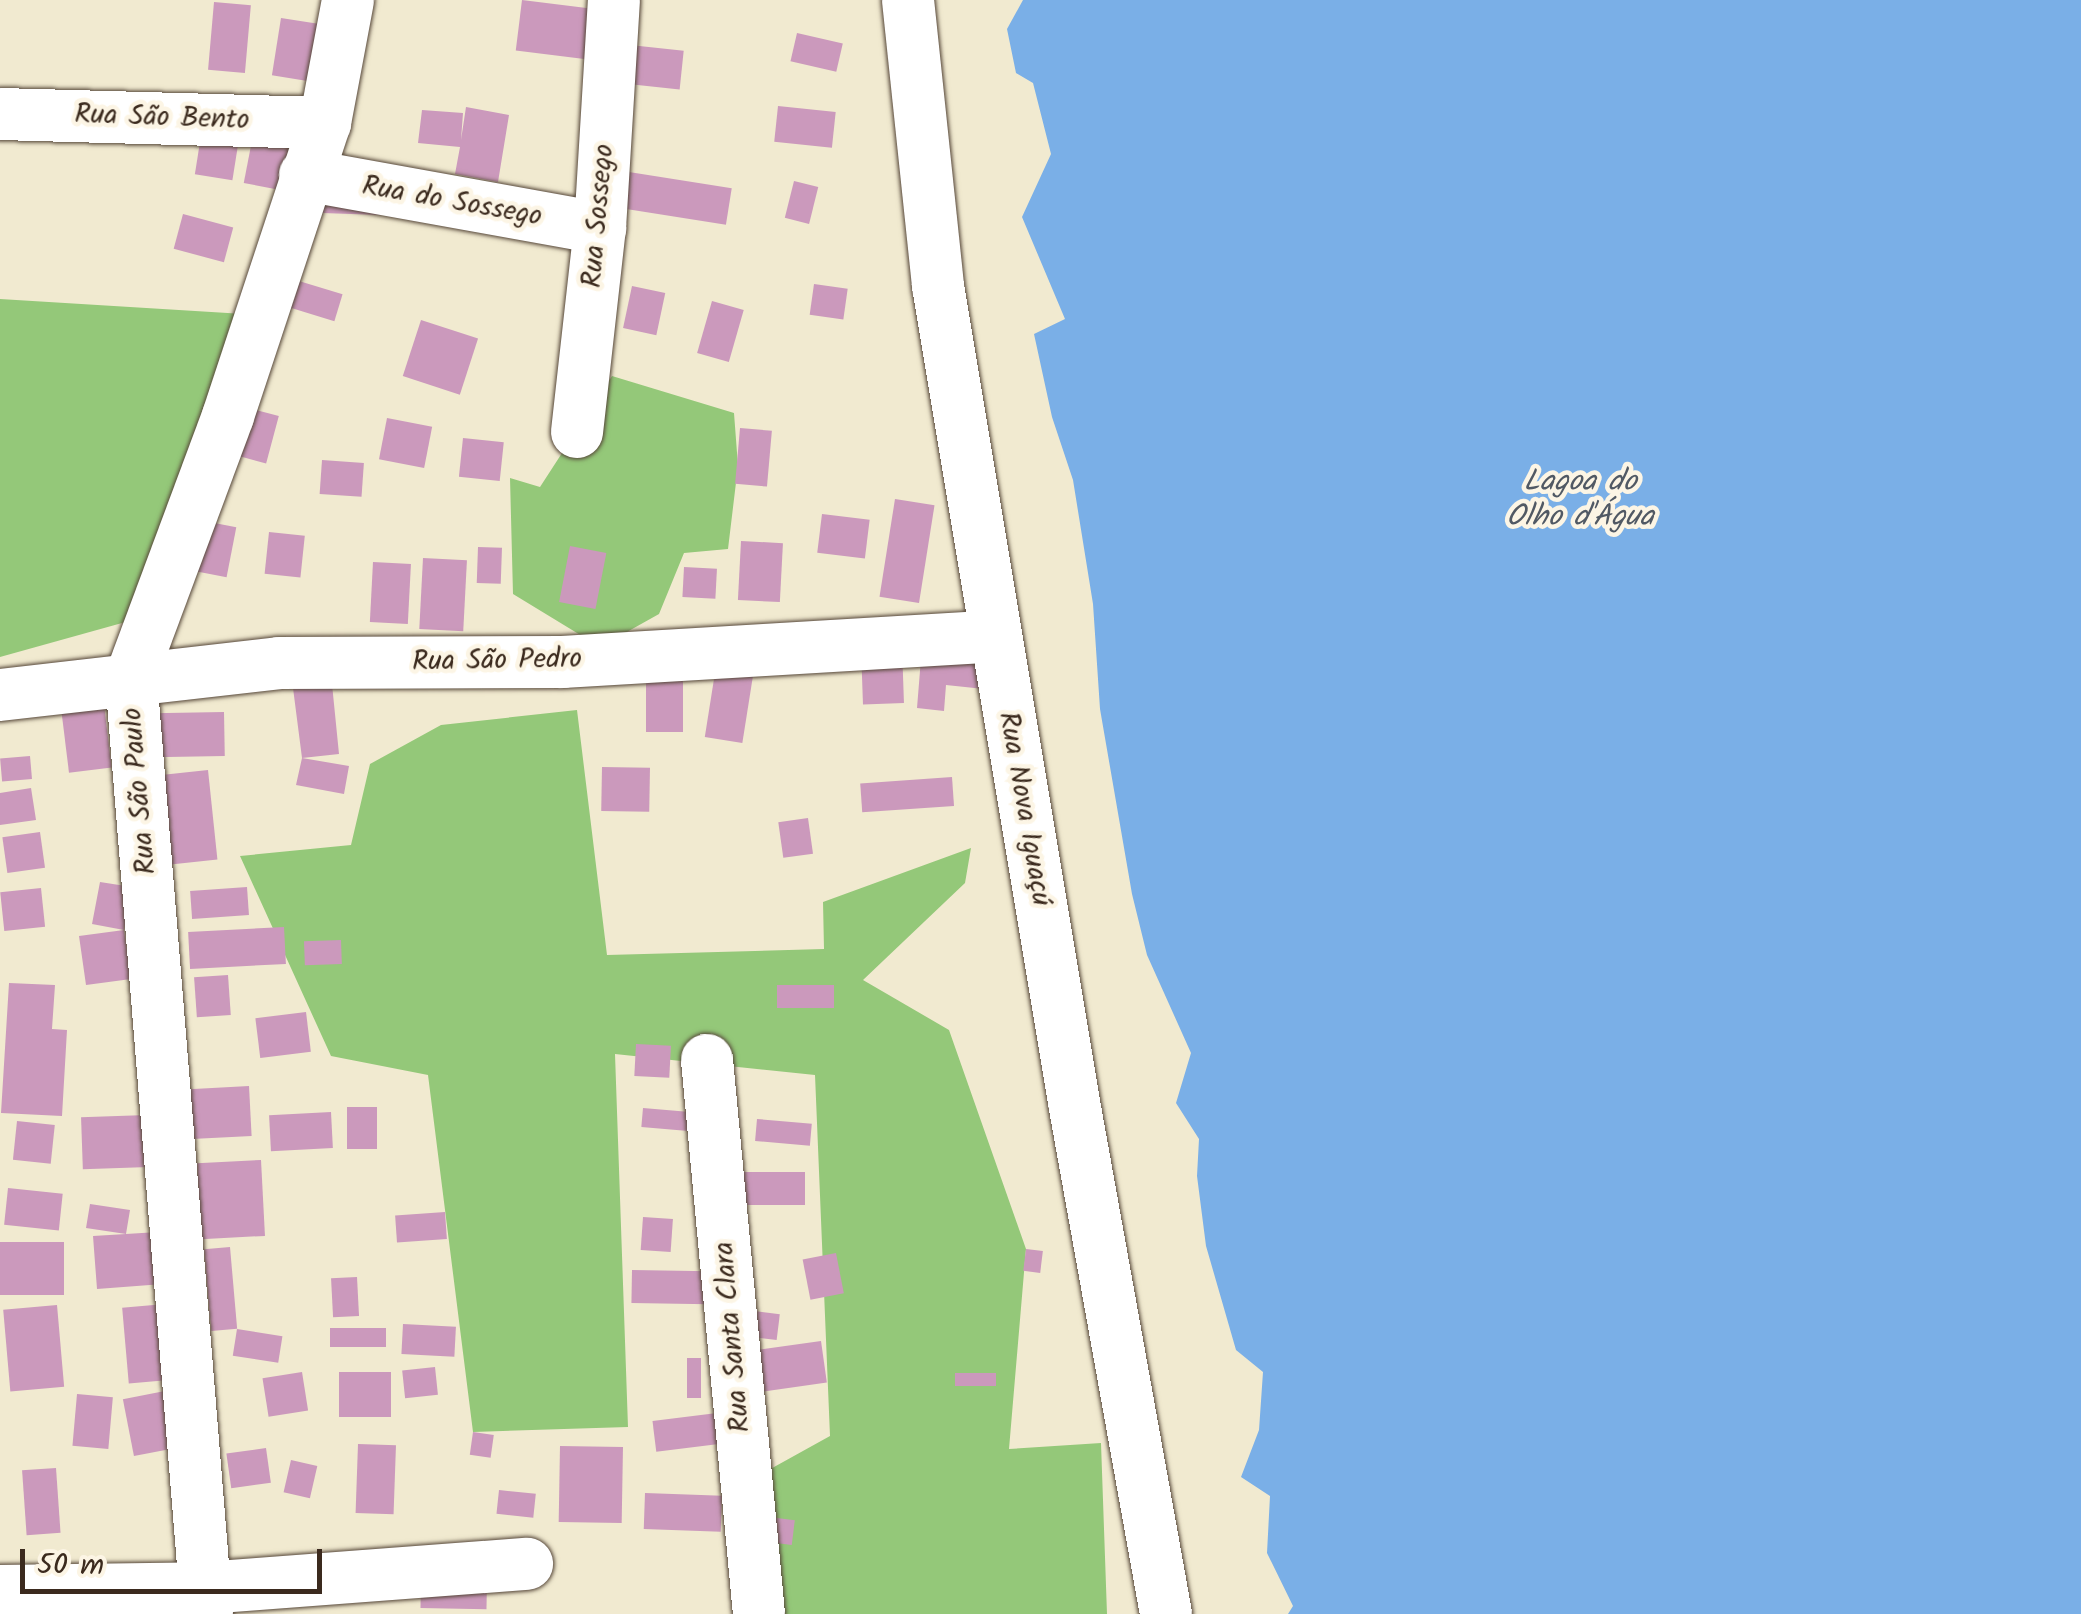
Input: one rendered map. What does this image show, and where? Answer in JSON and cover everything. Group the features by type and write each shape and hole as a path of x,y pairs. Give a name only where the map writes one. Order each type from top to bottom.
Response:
{"street":[{"name":"Rua São Paulo","path":"206,1601 131,676 228,416 324,123 348,0"},
{"name":"Rua Sossego","path":"576,432 600,228 614,0"},
{"name":"Rua Nova Iguaçú","path":"908,0 938,286 995,636 1166,1614"},
{"name":"Rua São Bento","path":"0,114 324,123"},
{"name":"Rua do Sossego","path":"305,175 600,228"},
{"name":"Rua São Pedro","path":"0,695 131,676 280,663 563,662 995,636"},
{"name":"Rua Santa Clara","path":"707,1060 759,1614"},
{"path":"0,1592 206,1601 527,1564"}],"green space":[{"path":"0,299 261,315 140,618 0,657"},
{"path":"612,376 734,413 738,466 728,549 684,553 659,614 600,647 513,594 510,478 540,487"},
{"path":"577,710 607,955 824,949 823,902 971,848 965,883 863,980 949,1030 1026,1249 1009,1449 1101,1443 1107,1614 782,1614 765,1472 830,1436 815,1075 615,1054 628,1427 473,1432 428,1075 331,1056 240,856 351,845 370,764 441,725"}],"water":[{"name":"Lagoa do Olho d'Água","path":"1023,0 2081,0 2081,1614 1288,1614 1293,1606 1267,1553 1270,1496 1241,1477 1259,1430 1263,1372 1236,1350 1206,1246 1197,1176 1199,1139 1176,1103 1191,1053 1147,955 1132,894 1100,709 1093,604 1073,480 1052,417 1034,334 1065,319 1022,217 1051,154 1033,83 1016,73 1007,29"}],"building":[{"path":"522,0 592,9 586,59 516,51"},
{"path":"214,2 251,5 245,73 208,70"},
{"path":"281,18 320,24 310,81 272,75"},
{"path":"797,33 843,44 836,72 790,61"},
{"path":"630,45 684,51 680,89 626,84"},
{"path":"778,106 836,112 832,148 774,142"},
{"path":"466,107 509,115 498,182 455,174 460,147 418,143 422,110 463,113 461,140"},
{"path":"203,123 241,129 232,180 195,174"},
{"path":"255,125 295,133 284,191 244,183"},
{"path":"629,172 732,188 726,225 623,209"},
{"path":"794,181 818,187 809,224 785,218"},
{"path":"323,190 381,192 380,215 322,213"},
{"path":"183,214 233,227 224,262 174,249"},
{"path":"289,278 343,294 334,321 281,305"},
{"path":"814,284 848,289 843,319 810,315"},
{"path":"632,286 665,293 656,335 623,328"},
{"path":"712,301 744,310 729,362 697,353"},
{"path":"421,320 478,339 460,395 403,376"},
{"path":"245,407 279,416 266,463 232,454"},
{"path":"387,418 432,427 424,468 379,459"},
{"path":"740,428 772,431 767,487 735,484"},
{"path":"463,438 504,442 500,481 459,477"},
{"path":"322,460 364,463 362,497 320,494"},
{"path":"895,499 935,505 919,603 880,597"},
{"path":"822,514 870,520 865,559 817,553"},
{"path":"199,520 236,527 227,577 189,570"},
{"path":"269,532 305,536 300,578 265,574"},
{"path":"741,541 783,543 780,602 738,600"},
{"path":"570,546 606,553 595,609 559,602"},
{"path":"478,547 502,548 501,584 477,583"},
{"path":"423,558 467,560 463,631 419,629"},
{"path":"373,562 411,564 408,624 370,622"},
{"path":"684,567 717,569 715,599 682,597"},
{"path":"922,646 987,652 984,689 946,685 944,711 917,708"},
{"path":"902,647 904,703 863,704 861,648"},
{"path":"717,660 755,666 742,743 705,737"},
{"path":"646,667 683,667 683,732 646,732"},
{"path":"332,684 339,754 302,758 293,688"},
{"path":"104,705 112,768 69,773 61,710"},
{"path":"224,712 225,756 153,757 152,713"},
{"path":"30,756 32,779 2,782 0,759"},
{"path":"302,758 349,766 344,794 296,785"},
{"path":"602,767 650,768 649,812 601,811"},
{"path":"208,770 217,860 164,865 154,776"},
{"path":"952,777 954,806 862,812 860,783"},
{"path":"31,788 36,820 0,825 0,793"},
{"path":"808,818 813,854 783,858 778,822"},
{"path":"40,832 45,868 7,873 2,837"},
{"path":"100,882 132,887 124,930 92,924"},
{"path":"247,887 249,915 192,919 190,891"},
{"path":"41,888 45,927 4,931 0,892"},
{"path":"284,927 286,964 190,969 188,932"},
{"path":"124,930 131,979 86,985 79,936"},
{"path":"341,940 342,964 305,965 304,941"},
{"path":"228,975 231,1015 197,1017 194,977"},
{"path":"9,983 55,985 52,1029 67,1030 62,1116 1,1113"},
{"path":"777,985 834,985 834,1008 777,1008"},
{"path":"306,1012 311,1052 260,1058 255,1018"},
{"path":"636,1044 671,1046 669,1078 634,1076"},
{"path":"249,1086 252,1136 192,1139 189,1089"},
{"path":"347,1107 377,1107 377,1149 347,1149"},
{"path":"643,1108 690,1112 688,1131 641,1127"},
{"path":"331,1112 333,1148 271,1151 269,1115"},
{"path":"147,1115 149,1167 83,1169 81,1117"},
{"path":"757,1119 812,1124 810,1146 755,1141"},
{"path":"17,1121 55,1125 51,1164 13,1160"},
{"path":"261,1160 265,1236 201,1239 197,1163"},
{"path":"744,1172 805,1172 805,1205 744,1205"},
{"path":"8,1188 63,1194 59,1231 4,1225"},
{"path":"90,1204 130,1210 126,1234 86,1228"},
{"path":"445,1212 447,1239 397,1242 395,1215"},
{"path":"643,1217 673,1219 671,1252 641,1250"},
{"path":"158,1232 163,1284 97,1289 93,1236"},
{"path":"0,1242 64,1242 64,1295 0,1295"},
{"path":"230,1247 237,1329 211,1331 204,1249"},
{"path":"1026,1249 1043,1251 1040,1273 1023,1271"},
{"path":"836,1253 844,1293 810,1300 803,1259"},
{"path":"632,1270 709,1271 708,1304 631,1303"},
{"path":"357,1277 359,1316 333,1317 331,1278"},
{"path":"165,1304 172,1380 129,1383 122,1308"},
{"path":"57,1305 64,1387 10,1391 3,1310"},
{"path":"754,1311 780,1314 777,1340 751,1337"},
{"path":"403,1324 456,1327 454,1357 401,1354"},
{"path":"330,1328 386,1328 386,1347 330,1347"},
{"path":"237,1329 282,1336 278,1363 233,1356"},
{"path":"821,1341 827,1383 756,1393 750,1351"},
{"path":"687,1358 701,1358 701,1398 687,1398"},
{"path":"435,1367 438,1395 405,1398 402,1370"},
{"path":"302,1372 308,1411 269,1417 262,1378"},
{"path":"339,1372 391,1372 391,1417 339,1417"},
{"path":"955,1373 996,1373 996,1386 955,1386"},
{"path":"170,1390 181,1447 134,1456 123,1399"},
{"path":"77,1394 113,1397 108,1449 72,1446"},
{"path":"717,1413 721,1444 656,1452 652,1421"},
{"path":"473,1432 494,1435 491,1458 470,1455"},
{"path":"358,1444 396,1445 394,1514 356,1513"},
{"path":"560,1446 623,1447 622,1523 559,1522"},
{"path":"266,1448 271,1483 231,1488 226,1454"},
{"path":"291,1460 317,1466 310,1498 284,1492"},
{"path":"56,1468 61,1533 27,1535 22,1470"},
{"path":"499,1490 536,1494 533,1518 496,1514"},
{"path":"645,1493 722,1496 721,1532 644,1529"},
{"path":"769,1517 795,1520 792,1545 766,1542"},
{"path":"421,1579 487,1580 486,1609 420,1608"}]}
